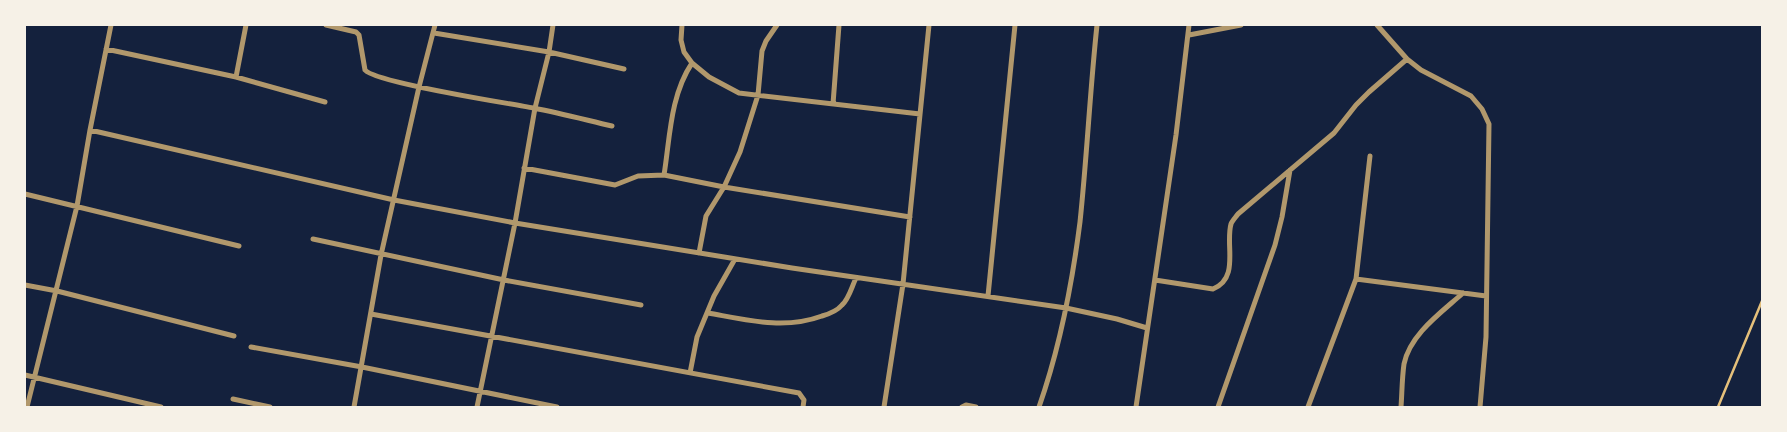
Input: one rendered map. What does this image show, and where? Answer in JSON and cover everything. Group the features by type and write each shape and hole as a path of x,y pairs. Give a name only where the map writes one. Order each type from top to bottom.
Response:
{"street":[{"path":"27,407 77,206 111,25"},
{"path":"236,77 246,25"},
{"path":"326,25 356,32 359,36 367,73 419,87 536,108 612,126"},
{"path":"354,407 381,255 435,25"},
{"path":"477,407 504,280 553,25"},
{"path":"682,25 681,40 684,52 692,63 708,77 738,93 920,114"},
{"path":"699,253 706,216 724,188 740,152 758,95 762,51 766,41 777,25"},
{"path":"833,104 839,25"},
{"path":"884,407 903,284 929,25"},
{"path":"988,296 1015,25"},
{"path":"1039,407 1057,348 1066,308 1080,220 1097,25"},
{"path":"1136,407 1189,25"},
{"path":"1189,35 1241,25"},
{"path":"1378,25 1407,60 1421,70 1471,96 1482,109 1489,124 1486,337 1480,407"},
{"path":"434,33 549,52 624,69"},
{"path":"106,49 236,77 325,102"},
{"path":"1155,280 1212,289 1220,286 1225,280 1231,256 1230,232 1232,223 1238,214 1334,134 1356,105 1407,60"},
{"path":"664,175 676,99 683,76 692,63"},
{"path":"90,130 394,200 515,223 856,278 1066,308 1118,319 1147,328"},
{"path":"1308,407 1356,279 1370,156"},
{"path":"524,168 615,185 638,176 664,175 724,188 910,216"},
{"path":"1218,407 1275,245 1290,170"},
{"path":"25,194 239,246"},
{"path":"312,239 504,280 641,305"},
{"path":"690,373 697,337 714,296 735,259"},
{"path":"708,313 768,324 794,324 813,320 834,312 843,305 856,278"},
{"path":"1356,279 1486,296"},
{"path":"25,286 56,291 234,336"},
{"path":"1401,407 1404,363 1416,339 1464,293"},
{"path":"371,314 799,393 804,400 803,407"},
{"path":"251,347 362,367 557,407"},
{"path":"25,375 161,407"},
{"path":"232,400 270,407"},
{"path":"962,407 966,405 976,407"}],"path":[{"path":"1718,407 1762,301"}]}
